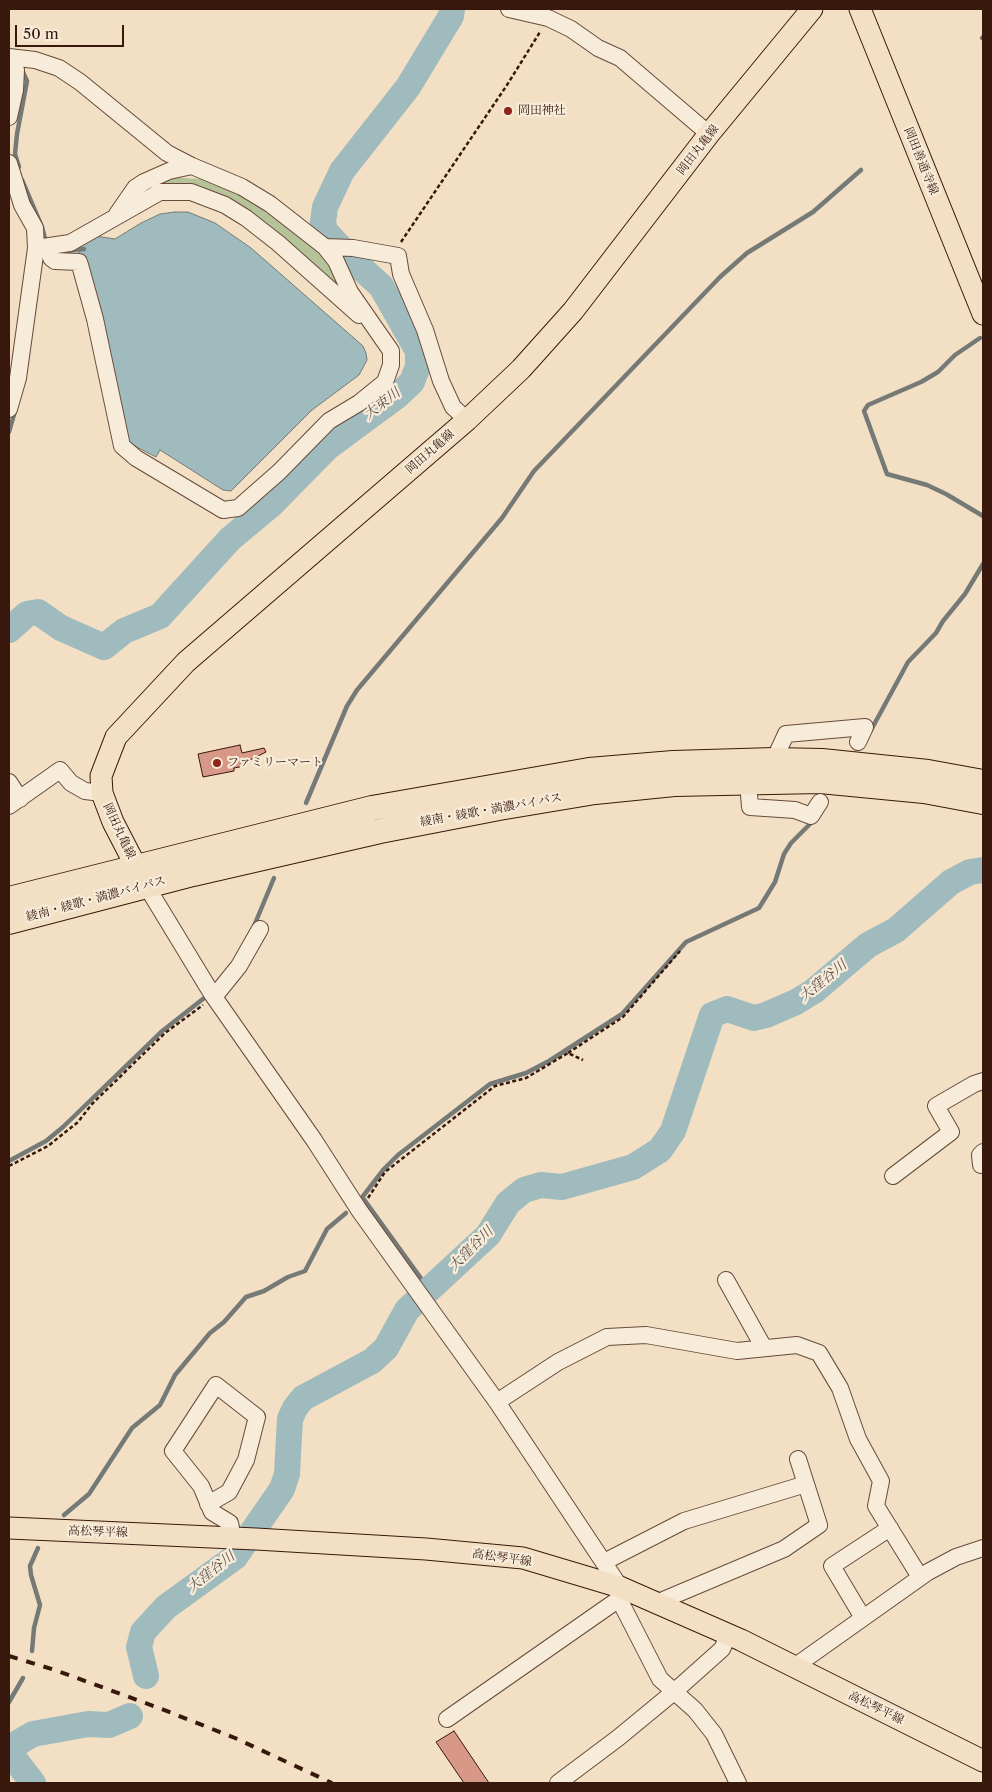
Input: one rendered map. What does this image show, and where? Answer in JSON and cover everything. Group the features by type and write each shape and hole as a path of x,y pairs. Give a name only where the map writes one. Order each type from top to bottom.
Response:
{"highway":[{"name":"綾南・綾歌・満濃バイパス","path":"9,922 141,876 372,808 589,770 673,763 774,760 822,761 928,772 983,782"},
{"name":"綾南・綾歌・満濃バイパス","path":"9,899 141,876 193,874 380,831 499,808 595,792 674,784 820,781 924,791 983,802"}],"main road":[{"name":"岡田丸亀線","path":"141,876 113,822 102,793 101,776 116,737 186,662 467,420 520,368 573,311 709,134 812,9"},
{"name":"岡田善通寺線","path":"860,9 983,314"},
{"name":"高松琴平線","path":"9,1528 243,1538 426,1549 523,1558 656,1603 794,1667 983,1761"}],"street":[{"path":"509,9 548,18 572,29 598,48 620,58 709,134"},
{"path":"9,117 15,90 16,70 12,58 35,60 59,68 80,82 155,144 192,166 242,187 270,204 328,246 350,292 382,335 391,351 391,365 385,382 359,403 330,422 238,508 223,510 136,458 122,446 79,262 55,261 46,250 22,205 9,164"},
{"path":"115,217 136,188 169,171 192,166"},
{"path":"46,250 70,243 160,192 191,192 208,197 246,218 278,243 362,318 368,318"},
{"path":"328,246 353,248 398,256 401,274 425,330 441,381 454,408 467,420"},
{"path":"9,409 18,378 46,250"},
{"path":"774,760 786,734 865,727 858,742"},
{"path":"9,782 14,802 60,770 71,783 85,790 102,793"},
{"path":"748,782 750,807 795,810 811,816 820,802"},
{"path":"141,876 212,993 314,1140 359,1210 422,1295 497,1402 604,1562 621,1591 660,1679 695,1710 714,1734 738,1783"},
{"path":"212,993 239,966 260,929"},
{"path":"893,1176 951,1132 936,1106 974,1084 983,1081"},
{"path":"726,1280 764,1348"},
{"path":"497,1402 558,1362 607,1337 646,1336 737,1351 797,1346 819,1353 840,1388 858,1439 882,1481 876,1506 920,1577"},
{"path":"208,1504 229,1492 246,1460 257,1417 216,1385 172,1451 201,1486 208,1504 212,1512 230,1523 243,1538"},
{"path":"656,1603 776,1552 819,1525 798,1459"},
{"path":"604,1562 684,1521 806,1484"},
{"path":"863,1618 832,1566 890,1528"},
{"path":"794,1667 920,1577 956,1558 983,1548"},
{"path":"447,1719 621,1591"},
{"path":"558,1783 618,1738 675,1691 722,1649 728,1636"}],"path":[{"path":"398,256 400,244 507,85 548,18"},
{"path":"367,1200 386,1172 458,1113 495,1086 526,1078 623,1017 680,951"},
{"path":"9,1166 48,1146 78,1122 92,1104 165,1033 212,993"},
{"path":"568,1053 583,1060"}],"green space":[{"path":"166,177 203,179 248,198 302,237 330,262 356,308 258,222 188,186 127,205 138,191"}],"water":[{"path":"188,212 215,223 251,248 363,346 366,353 367,360 359,375 312,410 231,491 223,490 160,450 156,457 131,444 124,434 88,266 79,254 79,246 95,236 115,239 160,214"}],"building":[{"path":"240,745 242,753 264,748 266,752 244,763 245,766 234,768 234,771 203,777 198,754"},
{"path":"454,1731 489,1783 464,1783 436,1742"}],"waterway":[{"name":"大束川","path":"9,630 27,614 38,612 61,628 104,647 124,631 160,616 230,539 272,504 328,447 397,396 412,382 418,366 418,351 381,286 351,259 325,231 323,222 325,207 342,171 408,87 451,16 452,9"},
{"path":"19,167 15,154 27,81 22,70"},
{"path":"306,803 347,706 357,690 502,518 534,471 720,277 747,253 813,212 861,170"},
{"path":"22,180 42,227 46,242"},
{"path":"67,251 84,249"},
{"path":"980,338 955,355 938,372 921,382 868,405 864,411 887,474 927,485 983,516"},
{"path":"9,432 15,411"},
{"path":"870,732 908,662 936,633 943,621 965,594 983,564"},
{"path":"360,1200 384,1169 398,1155 490,1084 526,1073 549,1061 622,1014 686,942 759,908 775,882 784,854 791,843 813,821"},
{"name":"大窪谷川","path":"146,1676 139,1647 143,1632 166,1607 235,1557 282,1489 287,1474 290,1419 295,1408 303,1398 372,1361 386,1348 407,1310 488,1235 508,1203 524,1190 541,1185 562,1187 633,1167 660,1150 673,1131 712,1015 727,1009 754,1018 796,1002 814,991 868,945 896,930 951,882 970,872 983,870"},
{"path":"254,926 274,878"},
{"path":"9,1161 46,1141 63,1127 161,1032 208,995"},
{"path":"363,1198 428,1288"},
{"path":"64,1515 89,1494 132,1428 160,1405 175,1375 210,1333 224,1322 246,1297 264,1291 288,1277 305,1271 327,1229 346,1213"},
{"path":"32,1651 34,1628 40,1605 30,1566 38,1548"},
{"path":"9,1702 23,1678"},
{"name":"大窪谷川","path":"9,1748 33,1734 88,1724 109,1725 130,1716"},
{"name":"大窪谷川","path":"9,1752 33,1783"}],"railway":[{"path":"9,1656 55,1670 159,1708 235,1738 332,1783"}],"place":[{"name":"岡田神社","path":"508,111"},
{"name":"ファミリーマート","path":"217,763"}]}
